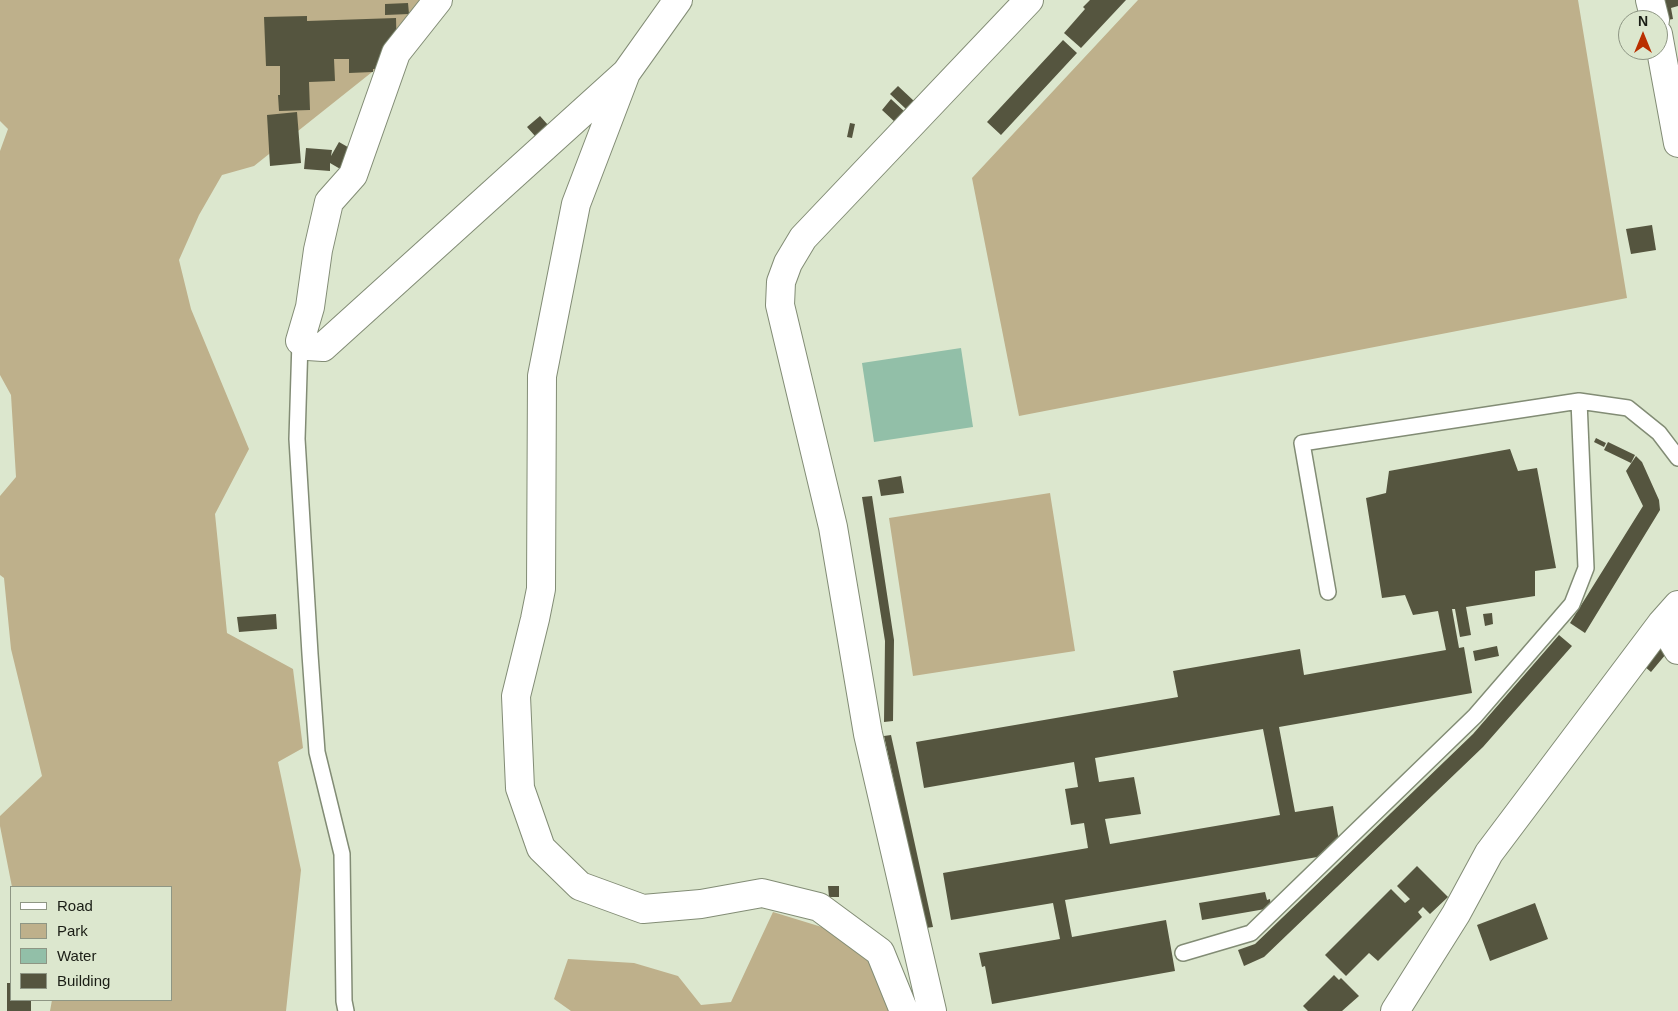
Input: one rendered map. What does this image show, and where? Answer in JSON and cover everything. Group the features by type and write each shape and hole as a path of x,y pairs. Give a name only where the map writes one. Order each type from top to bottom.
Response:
{"street":[{"path":"438,0 396,53 353,176 329,202 318,250 310,307 300,341 308,346 323,347 626,73 678,0"},
{"path":"932,1011 868,734 833,527 780,304 781,282 788,264 803,238 1029,0"},
{"path":"1666,60 1678,143"},
{"path":"626,73 576,204 542,376 541,589 516,696 520,788 541,848 580,886 643,909 701,904 762,893 819,907 880,952 904,1011"},
{"path":"1670,614 1678,650"},
{"path":"1395,1011 1456,914 1489,854 1670,614"}],"lane":[{"path":"300,341 297,439 316,752 342,854 344,1001 346,1011"},
{"path":"1328,592 1302,443 1579,400 1628,408 1659,433 1678,458"},
{"path":"1183,953 1251,933 1475,716 1572,604 1586,568 1579,400"}],"green space":[{"path":"0,0 438,0 396,53 254,166 222,175 199,215 179,260 191,309 249,449 215,514 227,633 293,669 303,748 278,762 301,870 286,1011 50,1011 52,1001 172,1001 172,886 12,886 0,826 0,816 42,776 11,649 4,578 0,575 0,496 16,477 11,395 0,375 0,151 8,129 0,121"},
{"path":"1138,0 1578,0 1627,298 1019,416 972,178"},
{"path":"1050,493 1075,651 913,676 889,518"},
{"path":"773,912 825,928 873,958 900,1011 571,1011 554,999 568,959 634,963 678,976 701,1005 731,1002"}],"water":[{"path":"961,348 973,427 874,442 862,363"}],"building":[{"path":"1090,0 1126,0 1081,48 1064,33 1085,9 1083,7"},
{"path":"1655,0 1678,0 1678,6 1671,8 1673,19 1668,20 1668,10 1658,10"},
{"path":"408,3 409,14 385,15 385,4"},
{"path":"307,16 307,21 396,18 397,58 395,69 373,69 373,72 349,73 349,59 334,59 335,81 309,82 310,110 279,111 280,66 266,66 264,17"},
{"path":"1063,40 1077,53 1001,135 987,122"},
{"path":"898,86 914,101 906,109 890,94"},
{"path":"891,99 905,112 896,123 882,110"},
{"path":"297,112 301,163 270,166 267,115"},
{"path":"540,116 548,125 535,136 527,127"},
{"path":"850,123 855,124 852,138 847,137"},
{"path":"339,142 353,150 342,170 330,163 330,171 304,169 306,148 332,150 331,156"},
{"path":"1652,225 1656,250 1631,254 1626,229"},
{"path":"1596,438 1606,443 1604,447 1594,442"},
{"path":"1608,442 1635,455 1631,463 1604,450"},
{"path":"1510,449 1518,471 1537,468 1556,568 1535,571 1535,596 1466,607 1471,635 1460,637 1455,609 1452,609 1459,648 1464,647 1472,693 1279,727 1295,812 1333,806 1341,853 1065,900 1072,937 1166,920 1175,971 992,1004 985,966 982,967 979,953 1060,939 1053,903 951,920 943,873 1088,848 1084,823 1071,825 1065,789 1078,787 1074,762 924,788 916,742 1178,697 1173,671 1300,649 1304,675 1446,650 1438,611 1413,615 1405,595 1382,598 1366,498 1386,493 1389,471","holes":["1263,729 1280,815 1110,844 1105,819 1141,814 1134,777 1099,782 1095,758"]},
{"path":"1636,456 1642,462 1659,500 1660,510 1585,633 1570,623 1643,506 1626,471"},
{"path":"901,476 904,493 881,496 878,480"},
{"path":"872,496 894,640 893,721 884,722 885,641 862,497"},
{"path":"1492,613 1493,624 1485,626 1483,614"},
{"path":"276,614 277,629 239,632 237,617"},
{"path":"1559,635 1572,646 1483,747 1264,957 1244,966 1238,950 1255,944 1473,734"},
{"path":"1497,646 1499,656 1475,661 1473,651"},
{"path":"1658,648 1666,654 1651,672 1644,666"},
{"path":"891,735 933,927 926,928 884,736"},
{"path":"1417,866 1448,897 1430,914 1423,907 1418,912 1422,917 1378,961 1369,953 1346,976 1325,955 1391,889 1405,903 1410,899 1397,886"},
{"path":"828,886 839,886 839,897 829,897"},
{"path":"1265,892 1267,900 1270,899 1271,908 1202,920 1199,903"},
{"path":"1535,903 1548,939 1490,961 1477,925"},
{"path":"1334,975 1339,980 1341,978 1359,996 1342,1011 1308,1011 1303,1006"},
{"path":"7,983 10,983 10,1001 31,1001 31,1011 7,1011"}]}
